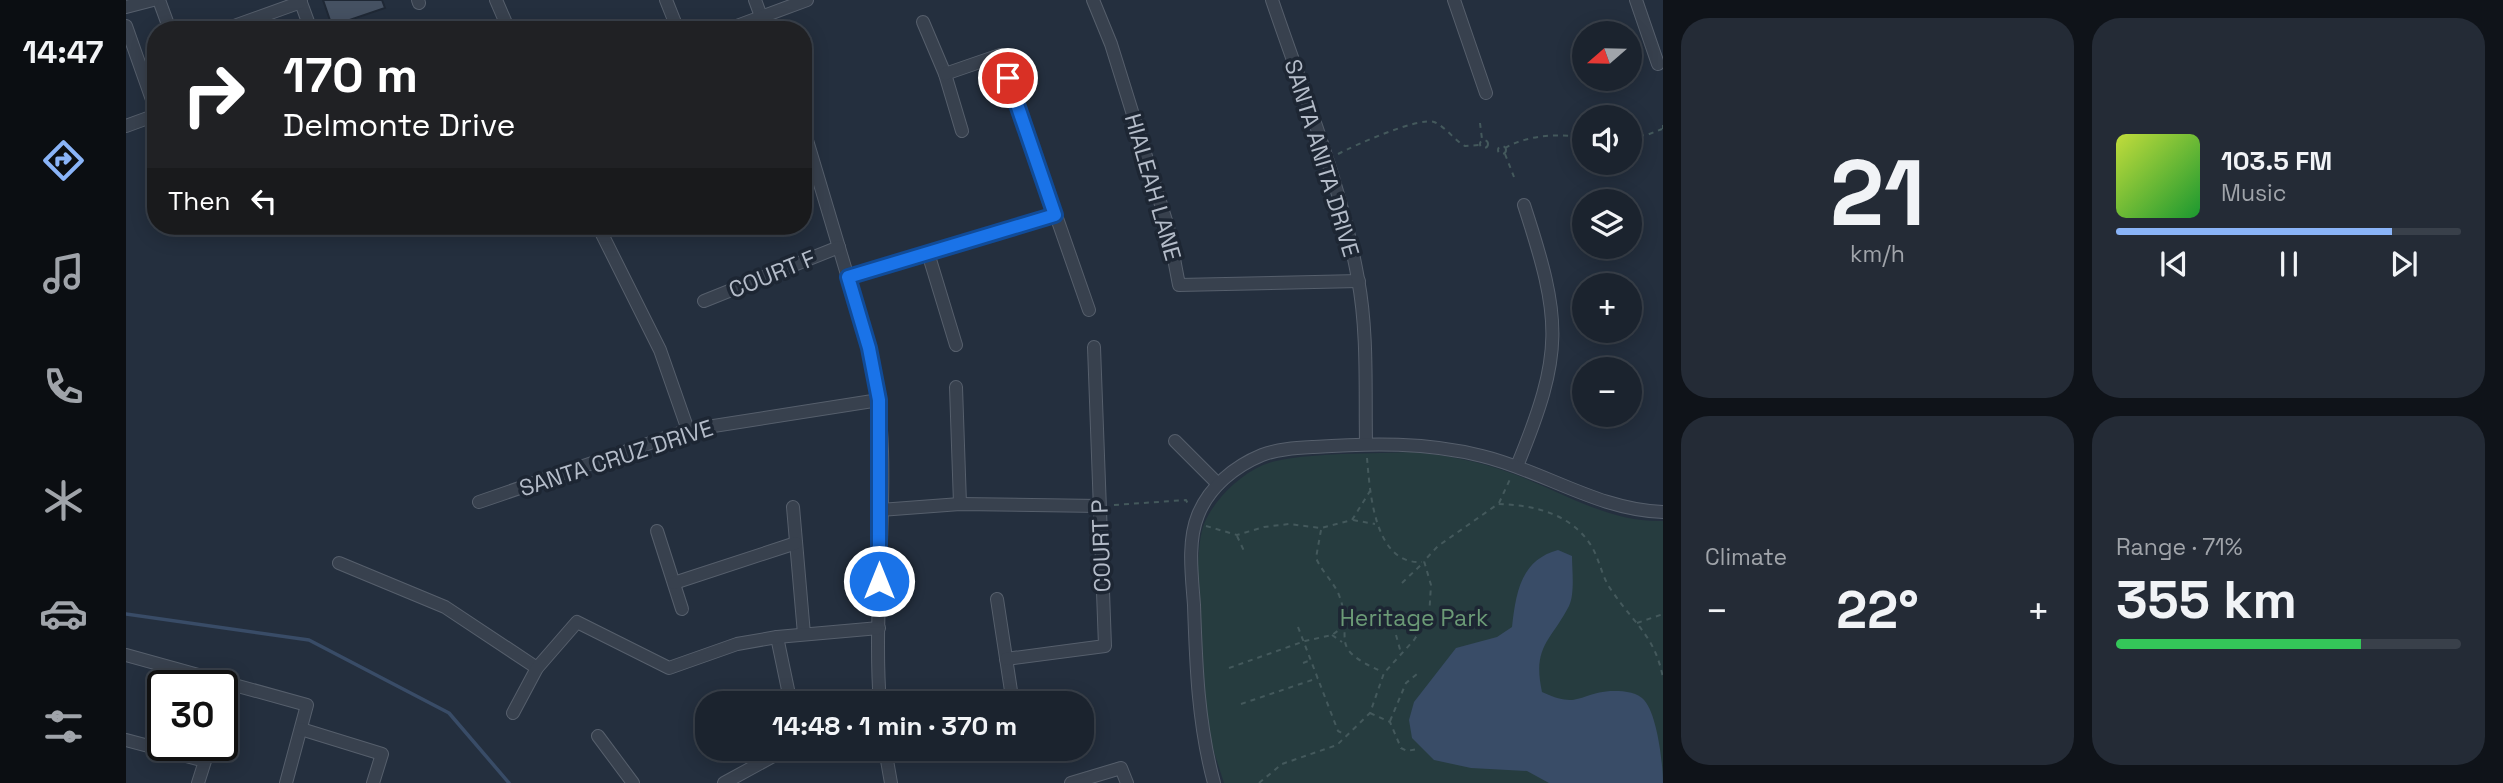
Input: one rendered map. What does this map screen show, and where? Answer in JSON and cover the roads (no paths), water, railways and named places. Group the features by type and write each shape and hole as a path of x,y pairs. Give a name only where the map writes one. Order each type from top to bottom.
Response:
{"street":[{"path":"126,7 153,0"},
{"path":"159,0 167,21"},
{"path":"496,0 505,21"},
{"path":"666,0 674,21"},
{"path":"754,0 763,21"},
{"path":"768,21 807,0"},
{"name":"HIALEAH LANE","path":"1093,0 1111,44 1168,228 1180,285 1359,281"},
{"name":"SANTA ANITA DRIVE","path":"1272,0 1326,159 1359,281 1364,327 1366,443"},
{"path":"1454,0 1486,93"},
{"path":"1636,0 1658,64"},
{"path":"247,21 300,1 307,21"},
{"path":"923,22 945,74 962,131"},
{"path":"126,26 147,87"},
{"path":"945,74 1000,55 1089,310"},
{"path":"126,126 147,117"},
{"path":"812,157 869,348 879,400 880,691"},
{"path":"1517,467 1543,401 1554,342 1554,315 1547,276 1524,205"},
{"path":"848,277 1055,215"},
{"path":"602,235 660,350 688,430"},
{"name":"COURT F","path":"704,301 839,247"},
{"path":"928,253 956,345"},
{"name":"COURT P","path":"1006,659 1105,646 1094,347"},
{"path":"956,387 960,504"},
{"name":"SANTA CRUZ DRIVE","path":"479,502 688,430 879,400"},
{"path":"1175,441 1218,484"},
{"path":"1214,783 1198,696 1192,558 1197,516 1218,484 1240,466 1264,454 1366,443 1441,448 1517,467 1628,509 1663,512"},
{"path":"880,510 960,504 1099,506"},
{"path":"793,507 804,634"},
{"path":"657,531 682,609"},
{"path":"674,583 796,543"},
{"path":"339,563 446,607 537,668"},
{"path":"997,599 1011,691"},
{"path":"513,713 537,668 577,622 669,668 737,644 777,636 879,628"},
{"path":"777,636 788,691"},
{"path":"126,655 307,705 286,783"},
{"path":"301,729 382,754 373,783"},
{"path":"598,736 633,783"},
{"path":"126,740 205,761 198,783"},
{"path":"724,783 764,761"},
{"path":"887,761 891,783"},
{"path":"1071,783 1121,768 1127,783"}],"water":[{"path":"1558,550 1572,556 1572,595 1569,606 1541,654 1539,664 1542,692 1571,700 1610,691 1623,691 1642,698 1655,725 1663,783 1549,783 1527,771 1471,768 1434,760 1412,738 1409,720 1414,702 1456,648 1497,637 1512,627 1519,590 1528,570 1536,561"}],"waterway":[{"path":"126,614 309,640 449,713 509,783"}],"park label":[{"name":"Heritage Park","path":"1414,618"}]}
